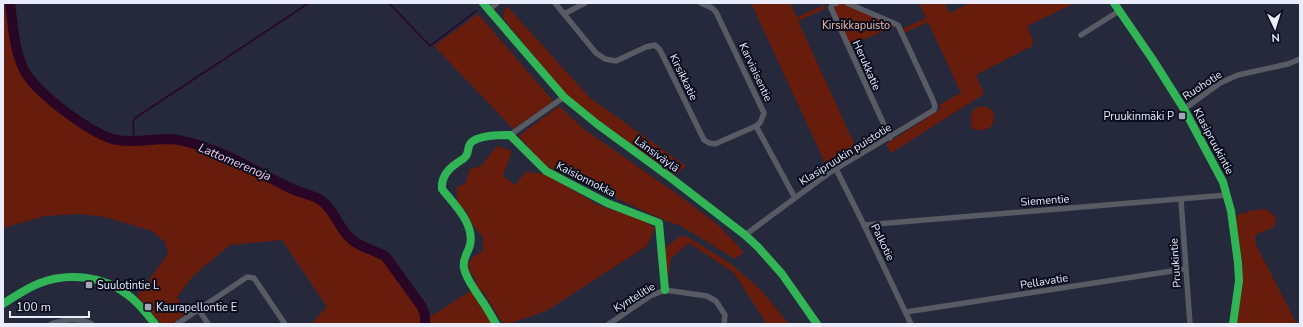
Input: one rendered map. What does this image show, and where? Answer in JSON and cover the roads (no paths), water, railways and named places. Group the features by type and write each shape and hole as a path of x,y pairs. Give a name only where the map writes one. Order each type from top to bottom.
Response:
{"main road":[{"name":"Länsiväylä","path":"483,3 564,97 597,124 745,235 782,274 817,324"},
{"name":"Klasipruukintie","path":"1114,3 1184,109 1223,182 1231,211 1238,263 1238,281 1233,324"},
{"path":"496,324 481,298 470,284 464,270 464,258 472,238 469,226 442,189 441,184 444,176 452,167 466,157 471,141 503,135 510,136"},
{"name":"Kaisionnokka","path":"510,136 546,171 607,203 658,223 665,290"},
{"path":"3,304 16,295 43,281 58,278 78,277 94,279 107,282 119,288 138,303 155,324"}],"street":[{"path":"489,10 497,3"},
{"name":"Kirsikkatie","path":"555,3 596,53 605,59 616,61 646,46 655,45 660,50 704,140 709,144 715,144 756,126"},
{"path":"564,14 585,3"},
{"name":"Karviaisentie","path":"701,3 712,8 716,12 764,112 760,123 756,126"},
{"name":"Herukkatie","path":"837,3 832,4 831,8 890,138"},
{"name":"Klasipruukin puistotie","path":"745,235 836,169 890,138 934,110 935,106 898,25 847,3"},
{"path":"1081,36 1119,11"},
{"name":"Ruohotie","path":"1184,109 1220,83 1238,74 1288,64 1300,59"},
{"path":"510,136 564,97"},
{"path":"756,126 794,198"},
{"name":"Palkotie","path":"836,169 911,324"},
{"name":"Siementie","path":"864,225 1005,212 1181,200 1227,195"},
{"name":"Pruukintie","path":"1181,200 1190,324"},
{"name":"Pellavatie","path":"906,312 1185,269"},
{"path":"177,324 247,277 254,278 284,324"},
{"name":"Kyntelitie","path":"609,324 650,296 665,290 707,296 716,302 724,315 724,324"},
{"path":"199,310 208,324"},
{"path":"51,324 70,320 86,321 92,324"}],"waterway":[{"name":"Lattomerenoja","path":"10,3 16,44 23,68 29,78 51,100 79,122 106,137 117,140 136,141 169,139 184,141 210,149 232,158 292,189 322,201 351,239 359,245 386,257 422,307 425,315 425,324"},
{"path":"134,140 133,123 135,118 309,3"},
{"path":"389,3 430,46 476,11"}],"place":[{"name":"Pruukinmäki P","path":"1182,116"},
{"name":"Suulotintie L","path":"89,285"},
{"name":"Kaurapellontie E","path":"148,307"}],"park label":[{"name":"Kirsikkapuisto","path":"856,25"}]}
